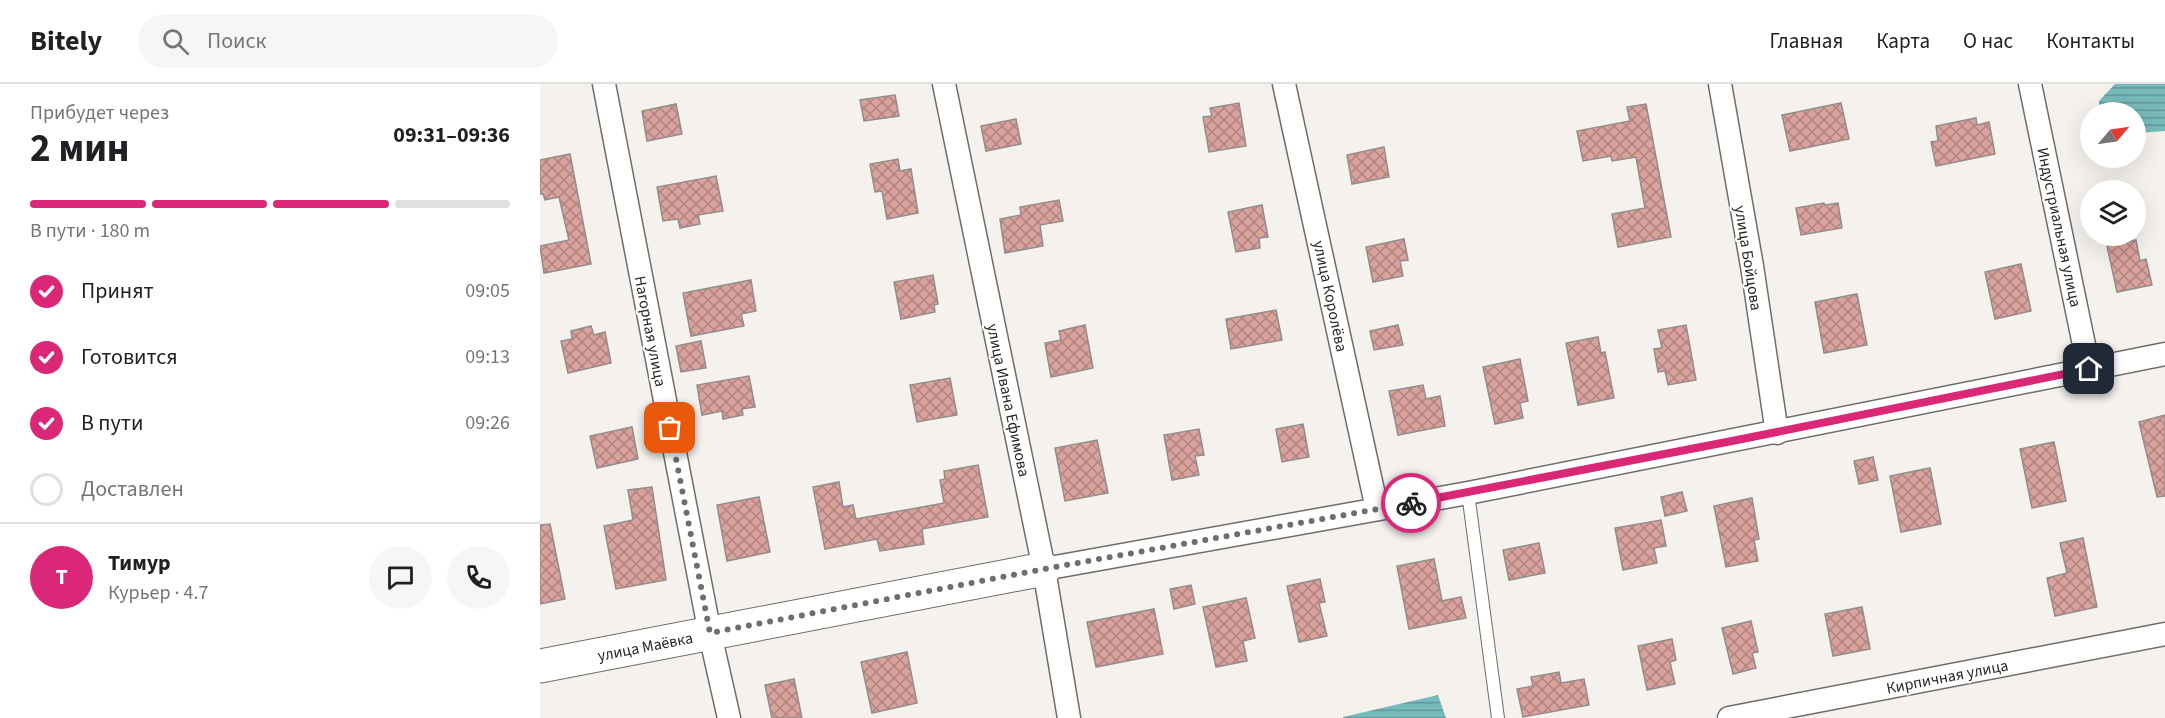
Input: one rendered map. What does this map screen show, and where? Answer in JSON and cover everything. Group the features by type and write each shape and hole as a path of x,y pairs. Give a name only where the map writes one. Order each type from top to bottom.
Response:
{"street":[{"name":"Нагорная улица","path":"604,84 710,633 729,718"},
{"name":"улица Ивана Ефимова","path":"944,84 1044,569 1069,718"},
{"name":"улица Королёва","path":"1284,84 1377,508"},
{"name":"улица Бойцова","path":"1720,84 1752,266 1777,433"},
{"name":"Индустриальная улица","path":"2030,84 2089,369"},
{"name":"улица Маёвка","path":"540,666 1044,569 1468,493 2165,354"},
{"name":"Кирпичная улица","path":"1729,718 2165,634"}],"lane":[{"path":"1468,493 1498,718"}],"water":[{"path":"2115,84 2165,84 2165,131 2146,132 2146,102 2099,101"},
{"path":"1438,695 1446,718 1343,718 1343,717"}],"building":[{"path":"895,95 899,116 864,121 860,100"},
{"path":"1239,103 1246,146 1209,152 1203,117 1212,116 1210,108"},
{"path":"1841,103 1849,139 1790,151 1782,115"},
{"path":"676,104 682,134 647,141 642,111"},
{"path":"1646,104 1671,237 1618,247 1612,214 1645,208 1636,157 1612,161 1611,156 1583,161 1577,131 1630,121 1627,107"},
{"path":"1976,118 1977,125 1989,122 1995,154 1936,166 1931,142 1938,141 1936,126"},
{"path":"1016,119 1021,144 986,151 981,126"},
{"path":"1384,147 1389,177 1352,184 1347,155"},
{"path":"570,154 591,264 544,273 540,246 569,240 559,197 545,200 543,194 540,194 540,160"},
{"path":"898,159 900,171 911,169 918,213 887,219 882,191 875,192 870,164"},
{"path":"716,176 723,211 698,215 700,224 680,228 678,219 663,221 657,187"},
{"path":"1059,200 1063,221 1040,225 1043,246 1005,253 1000,219 1021,215 1020,207"},
{"path":"1824,203 1825,205 1838,203 1842,228 1801,235 1796,208"},
{"path":"1262,205 1268,237 1259,238 1260,248 1236,252 1228,212"},
{"path":"1404,239 1408,260 1400,261 1403,276 1373,282 1366,247"},
{"path":"2107,246 2137,246 2140,261 2146,259 2152,285 2117,292"},
{"path":"2021,264 2031,311 1995,319 1985,272"},
{"path":"933,275 938,304 934,305 935,312 901,319 894,282"},
{"path":"751,280 756,311 741,314 744,326 691,336 683,293"},
{"path":"1857,294 1867,345 1824,353 1815,302"},
{"path":"1276,310 1282,340 1231,349 1226,319"},
{"path":"1085,325 1093,368 1051,377 1045,343 1061,340 1059,331"},
{"path":"1398,325 1403,345 1374,350 1370,331"},
{"path":"1686,325 1696,380 1668,385 1665,371 1658,372 1654,349 1662,348 1658,330"},
{"path":"591,326 594,335 605,332 611,363 568,373 561,341 572,339 571,331"},
{"path":"1598,337 1601,353 1605,352 1614,398 1578,405 1566,343"},
{"path":"701,341 706,368 681,372 676,346"},
{"path":"1520,359 1528,401 1520,403 1523,418 1495,424 1483,367"},
{"path":"749,376 755,407 742,409 743,415 723,419 722,411 702,415 697,385"},
{"path":"950,378 957,415 917,422 910,385"},
{"path":"1423,385 1426,399 1440,396 1445,426 1398,435 1389,391"},
{"path":"2165,415 2165,496 2157,497 2139,422"},
{"path":"1303,424 1309,457 1282,462 1276,429"},
{"path":"632,427 638,459 597,468 590,436"},
{"path":"1199,429 1204,455 1195,456 1199,475 1172,480 1164,435"},
{"path":"1097,440 1108,493 1065,501 1055,448"},
{"path":"2054,442 2066,501 2032,508 2020,449"},
{"path":"1873,457 1878,480 1859,484 1854,461"},
{"path":"978,465 988,517 922,529 924,544 880,551 877,539 825,549 813,487 839,482 843,507 853,505 856,519 944,503 940,480 945,479 944,471"},
{"path":"1930,468 1941,524 1901,532 1890,476"},
{"path":"652,487 666,580 616,589 604,526 633,520 628,490"},
{"path":"1682,492 1687,511 1665,516 1661,497"},
{"path":"759,497 770,552 727,561 717,505"},
{"path":"1752,498 1759,539 1754,540 1758,561 1726,567 1714,506"},
{"path":"1661,520 1666,546 1654,548 1657,563 1623,570 1615,528"},
{"path":"550,524 565,599 540,604 540,525"},
{"path":"2083,538 2097,607 2055,616 2047,578 2067,573 2060,543"},
{"path":"1539,543 1545,573 1509,580 1503,550"},
{"path":"1434,559 1442,601 1461,597 1466,618 1409,629 1397,566"},
{"path":"1320,579 1325,602 1319,603 1327,636 1299,642 1287,586"},
{"path":"1191,585 1195,604 1174,609 1170,589"},
{"path":"1246,598 1255,638 1243,641 1247,661 1216,667 1203,607"},
{"path":"1862,607 1870,649 1833,656 1825,614"},
{"path":"1154,609 1163,654 1096,667 1087,622"},
{"path":"1751,621 1758,652 1752,653 1756,668 1733,674 1722,628"},
{"path":"1672,639 1676,660 1670,662 1675,684 1647,690 1638,646"},
{"path":"907,652 917,703 872,713 861,662"},
{"path":"1559,672 1561,683 1584,679 1589,705 1523,717 1517,689 1533,686 1531,677"},
{"path":"794,679 802,718 772,718 765,685"}],"way so far":[{"path":"670,428 710,633 1044,569 1411,503"}],"route":[{"path":"1411,503 2089,369"}]}
